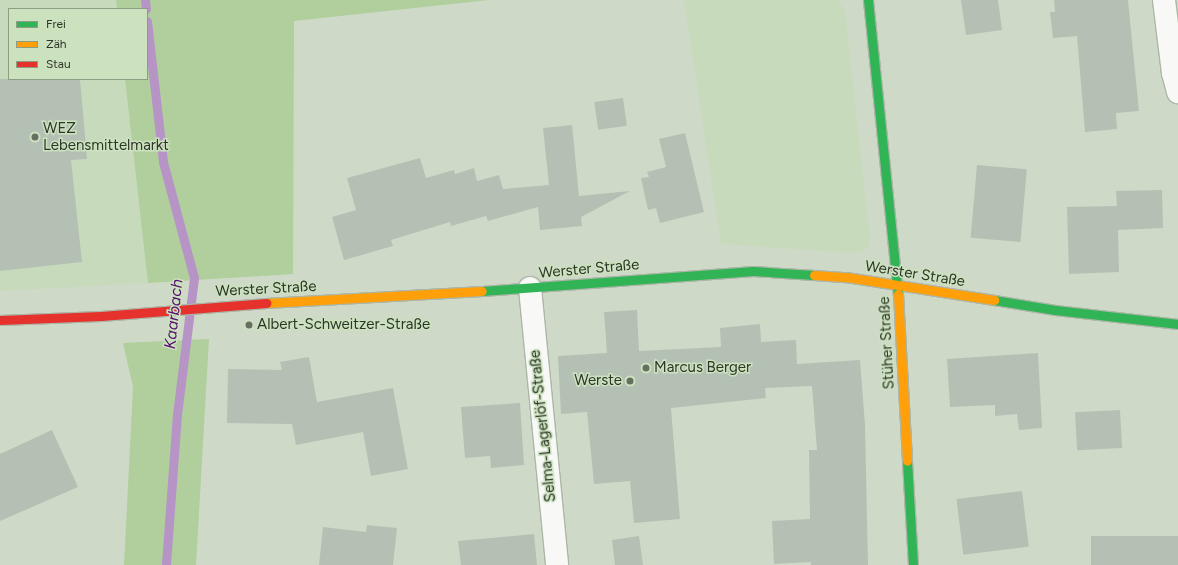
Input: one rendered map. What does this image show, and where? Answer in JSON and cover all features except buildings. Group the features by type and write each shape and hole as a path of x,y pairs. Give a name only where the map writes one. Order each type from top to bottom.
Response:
{"main road":[{"name":"Stüher Straße","path":"868,0 897,285 913,565"},
{"name":"Werster Straße","path":"0,320 156,312 217,306 530,288 753,271 846,278 1055,310 1178,324"}],"street":[{"path":"1164,0 1173,74 1178,92"},
{"name":"Selma-Lagerlöf-Straße","path":"530,288 557,565"}],"shaded area":[{"path":"0,0 116,0 117,8 8,8 8,80 125,80 148,283 0,291"},
{"path":"116,0 489,0 294,21 293,274 148,283 125,80 148,80 148,8 117,8"},
{"path":"684,0 838,0 845,11 870,240 868,247 862,251 853,253 721,244"},
{"path":"209,339 196,565 124,565 133,387 123,343"}],"waterway":[{"name":"Kaarbach","path":"145,0 146,8"},
{"name":"Kaarbach","path":"148,30 163,162 194,278 177,414 166,565"}],"traffic: fast":[{"path":"868,0 898,294"},
{"path":"482,291 753,271 814,275"},
{"path":"994,300 1055,310 1178,324"},
{"path":"907,461 913,565"}],"traffic: slow":[{"path":"814,275 846,277 994,300"},
{"path":"266,303 482,291"},
{"path":"898,294 907,461"}],"traffic: jam":[{"path":"0,320 101,316 266,303"}],"place":[{"name":"WEZ Lebensmittelmarkt","path":"35,137"},
{"name":"Albert-Schweitzer-Straße","path":"249,325"},
{"name":"Marcus Berger","path":"646,368"},
{"name":"Werste","path":"630,381"}]}
